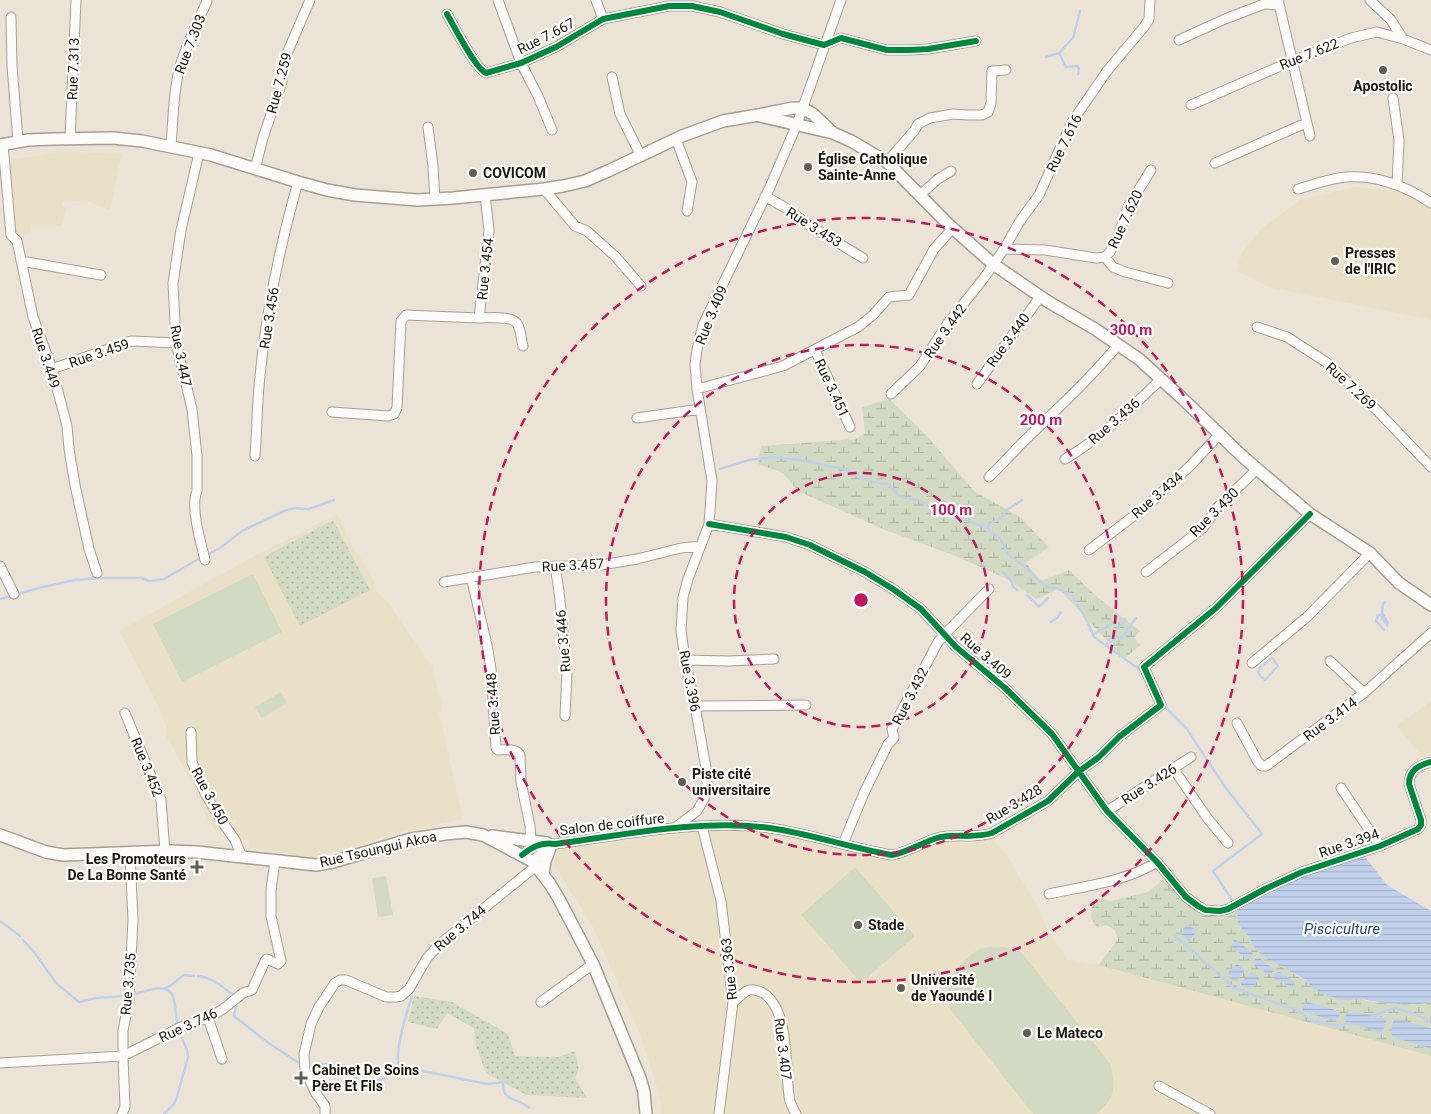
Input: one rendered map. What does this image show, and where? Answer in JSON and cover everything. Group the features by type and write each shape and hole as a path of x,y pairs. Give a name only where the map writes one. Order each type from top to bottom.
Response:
{"main road":[{"path":"2,145 28,140 113,138 142,141 211,155 327,190 355,195 417,200 544,189 585,181 676,139 723,120 758,116 793,108 802,108 813,114 833,133"},
{"path":"758,116 833,133 887,162 952,228 993,264 1040,297 1095,329 1139,359 1258,469 1310,514 1370,553 1398,583 1431,605"},
{"name":"Rue Tsoungui Akoa","path":"0,835 46,852 63,855 197,852 316,864 333,862 411,839 466,832 483,834 533,864 559,899 593,964 640,1078 644,1092 646,1114"},
{"path":"483,834 551,845 545,860 533,864"}],"street":[{"name":"Rue 7.313","path":"70,139 76,0"},
{"name":"Rue 7.259","path":"255,169 282,82 285,58 310,0"},
{"path":"498,0 521,63 538,96 552,130"},
{"path":"596,0 603,19"},
{"name":"Rue 3.409","path":"841,0 796,124 765,196 703,325 694,364 711,467 712,481 708,524 778,535 810,545 865,572 921,609 956,647 1005,688 1052,734 1107,811 1157,862 1186,897 1205,910 1212,910"},
{"name":"Rue 7.616","path":"993,264 1020,221 1039,196 1072,122 1108,71 1149,19 1150,0"},
{"path":"1370,0 1392,20 1403,39"},
{"name":"Rue 7.303","path":"171,147 178,71 207,1"},
{"path":"1179,40 1264,4 1278,2 1310,136"},
{"name":"Rue 7.667","path":"447,14 470,54 484,73 521,63 556,47 603,19 669,6 692,6 720,12 783,34 824,45 840,38 887,50 910,50 976,41"},
{"path":"11,17 12,66 18,142"},
{"name":"Rue 7.622","path":"1191,105 1292,61 1351,38 1377,32 1403,39 1431,50"},
{"path":"887,162 918,124 930,118 953,114 982,115 988,112 991,103 992,71 1006,70"},
{"path":"612,77 620,114 641,156"},
{"path":"1394,98 1399,140 1397,185"},
{"path":"1215,163 1306,123"},
{"path":"428,127 435,199"},
{"path":"676,139 692,182 687,211"},
{"name":"Rue 3.449","path":"2,145 11,234 17,240 33,317 52,369 67,426 70,458 89,549 97,573"},
{"name":"Rue 3.447","path":"199,153 181,230 172,283 176,343 192,409 197,456 196,519 205,560"},
{"name":"Rue 7.620","path":"1004,249 1045,250 1096,258 1104,257 1110,252 1119,234 1128,207 1151,170"},
{"path":"920,196 951,171"},
{"path":"1298,189 1323,181 1359,177 1406,188 1431,203"},
{"name":"Rue 3.456","path":"255,456 260,376 272,294 282,238 298,182"},
{"path":"544,189 575,226 586,231 612,253 640,286"},
{"name":"Rue 3.454","path":"332,412 388,416 394,414 397,408 401,321 406,315 479,318 489,230 486,195"},
{"name":"Rue 3.453","path":"765,196 863,258"},
{"path":"697,389 778,368 858,327 873,315 889,297 909,295 934,249 952,228"},
{"path":"1104,257 1113,267 1125,272 1168,283"},
{"path":"21,260 101,275"},
{"name":"Rue 3.442","path":"891,394 920,366 948,323 986,276 993,264"},
{"name":"Rue 3.440","path":"977,384 1040,297"},
{"path":"479,318 508,318 514,320 518,324 522,346"},
{"name":"Rue 7.269","path":"1257,326 1287,337 1326,362 1431,467"},
{"name":"Rue 3.459","path":"52,369 131,340 176,343"},
{"path":"989,477 1084,384 1118,345"},
{"name":"Rue 3.451","path":"814,350 850,427"},
{"name":"Rue 3.436","path":"1065,459 1099,436 1132,408 1161,378"},
{"path":"637,418 700,409"},
{"name":"Rue 3.434","path":"1089,550 1148,505 1190,466 1220,434"},
{"name":"Rue 3.430","path":"1146,572 1203,528 1218,507 1258,469"},
{"name":"Rue 3.428","path":"674,828 728,825 770,828 892,855 904,852 936,838 988,834 1048,801 1118,737 1161,705 1144,668 1216,608 1310,514"},
{"name":"Rue 3.396","path":"674,828 697,812 704,799 707,785 706,768 681,630 683,597 708,524"},
{"name":"Rue 3.457","path":"444,582 535,567 600,565 637,559 681,548 701,546"},
{"path":"1252,663 1307,617 1370,553"},
{"path":"0,566 14,594"},
{"name":"Rue 3.446","path":"555,566 567,672 565,716"},
{"name":"Rue 3.448","path":"471,578 491,669 496,748 498,750 514,750 520,756 523,797 530,826 531,842"},
{"name":"Rue 3.432","path":"843,844 864,793 888,744 894,738 892,730 932,652 944,635 989,589"},
{"name":"Rue 3.414","path":"1237,723 1258,762 1262,766 1266,766 1364,693 1431,633"},
{"path":"685,660 774,659"},
{"path":"1330,661 1364,693"},
{"path":"695,706 806,706"},
{"name":"Rue 3.452","path":"125,713 160,800 166,852"},
{"name":"Rue 3.450","path":"191,732 192,762 205,793 235,840 242,857"},
{"name":"Rue 3.426","path":"1107,811 1191,757"},
{"name":"Rue 3.394","path":"1212,910 1228,909 1302,872 1380,846 1418,829 1421,820 1409,784 1409,778 1416,768 1431,762"},
{"path":"1174,768 1208,819 1228,843"},
{"path":"1341,788 1380,846"},
{"name":"Rue 3.363","path":"702,826 722,901 733,1002 719,1114"},
{"name":"Salon de coiffure","path":"551,845 674,828"},
{"name":"Rue 3.744","path":"325,1114 325,1106 315,1092 305,1066 305,1047 311,1024 327,993 335,983 340,980 346,980 386,997 401,996 409,989 427,958 440,944 533,864 551,845"},
{"name":"Rue 3.735","path":"122,1114 126,1107 122,1056 123,1031 129,998 133,920 130,854"},
{"name":"Rue 3.746","path":"0,1063 122,1056 183,1026 208,1018 243,993 252,990 266,960 276,964 281,961 271,916 271,890 275,861"},
{"path":"1049,894 1127,877 1157,862"},
{"path":"541,1002 593,964"},
{"name":"Rue 3.407","path":"733,1002 749,990 754,990 760,991 774,1003 782,1020 789,1099 796,1114"},
{"path":"208,1018 222,1059"},
{"path":"1159,1086 1210,1114"}],"shaded area":[{"path":"61,152 122,153 110,210 89,202 64,200 62,206 66,207 62,226 31,226 30,232 12,235 8,160"},
{"name":"Presses de l'IRIC","path":"1354,187 1394,191 1421,200 1431,207 1431,320 1269,287 1237,271 1242,252 1262,228 1300,200"},
{"path":"337,514 354,550 374,582 375,590 387,601 433,668 442,707 439,713 463,819 389,835 313,858 265,854 264,850 249,848 250,843 247,838 238,844 228,827 237,822 235,819 215,831 209,819 207,819 192,783 168,739 165,737 167,736 166,725 157,703 119,631 256,555"},
{"path":"1431,701 1431,754 1422,756 1397,726"},
{"name":"Université de Yaoundé I","path":"722,829 783,834 896,858 939,843 968,837 992,839 1006,854 1039,909 1048,931 1068,960 1099,965 1431,1056 1431,1114 661,1114 661,1103 641,1037 593,927 554,865 556,854 564,849"}],"green space":[{"path":"889,399 925,434 975,492 1019,516 1049,547 1026,563 1041,581 1069,570 1096,596 1140,631 1134,638 1140,645 1124,659 1059,589 1037,599 1005,578 953,555 885,530 798,491 783,473 758,464 761,446 855,439 865,433 862,407"},
{"path":"333,520 370,590 300,626 264,557"},
{"path":"253,574 282,632 182,682 153,624"},
{"path":"281,692 287,703 262,718 255,707"},
{"name":"Stade","path":"855,867 915,936 861,983 801,915"},
{"path":"386,876 393,915 378,917 372,878"},
{"path":"1165,878 1195,903 1220,919 1231,915 1238,909 1237,920 1256,949 1276,964 1305,980 1312,987 1331,996 1352,1000 1361,998 1366,1001 1399,1004 1431,1002 1431,1056 1099,965 1118,939 1114,929 1106,925 1097,928 1091,918 1092,903 1099,898 1111,901 1148,892"},
{"name":"Le Mateco","path":"988,947 1003,947 1022,953 1111,1065 1113,1087 1111,1098 1096,1114 1033,1114 950,1009 948,987 955,969 974,952"},
{"path":"414,996 452,1002 508,1034 515,1056 558,1057 575,1051 579,1070 575,1078 587,1098 527,1095 486,1073 476,1046 474,1028 447,1013 437,1029 408,1022"}],"water":[{"name":"Pisciculture","path":"1362,853 1387,885 1431,911 1431,1002 1397,1004 1362,999 1346,1000 1329,996 1312,987 1304,979 1260,954 1238,924 1238,909 1260,894"},
{"path":"1187,924 1197,931 1189,941 1180,933"},
{"path":"1234,940 1238,941 1253,954 1249,960 1232,947 1231,945"},
{"path":"1256,957 1274,969 1274,971 1269,975 1255,966 1253,963"},
{"path":"1237,964 1245,970 1237,982 1227,976 1230,970"},
{"path":"1251,972 1258,976 1259,979 1249,989 1241,985 1241,982"},
{"path":"1277,972 1280,972 1294,982 1293,988 1273,978"},
{"path":"1307,1002 1339,1011 1338,1020 1330,1020 1303,1011 1302,1007"},
{"path":"1348,1012 1385,1018 1383,1032 1379,1033 1359,1025 1347,1024 1345,1018"},
{"path":"1396,1019 1431,1028 1431,1049 1393,1037 1391,1033 1393,1021"}],"waterway":[{"path":"1046,57 1059,53 1073,38 1080,11"},
{"path":"1059,53 1066,67 1077,66 1079,68 1078,74"},
{"path":"720,469 749,460 773,457 800,460 848,470 861,478 877,483 889,484 898,495 918,500 943,514 987,528 1000,539 1008,554 1047,587 1072,595 1094,637 1139,669 1145,679"},
{"path":"207,555 220,548 242,531 284,511 295,508 309,509 334,500"},
{"path":"987,528 991,523 1002,517 1007,510 1022,500"},
{"path":"0,599 75,580 142,578 149,581 164,579 202,557"},
{"path":"1003,572 1017,590"},
{"path":"1027,595 1039,607 1048,598"},
{"path":"1385,602 1382,613 1388,623"},
{"path":"1051,622 1061,612"},
{"path":"1384,630 1376,621 1378,615 1387,625"},
{"path":"1094,634 1112,624 1117,617"},
{"path":"1114,634 1121,639 1136,618"},
{"path":"1106,645 1125,619"},
{"path":"1272,658 1278,666 1265,680 1258,672 1272,658"},
{"path":"1164,706 1186,728 1225,787 1262,834 1213,871 1238,909"},
{"path":"0,921 20,936"},
{"path":"1175,936 1234,988 1294,1009 1314,1021 1341,1026 1350,1023"},
{"path":"23,940 56,983 79,1002 96,998 124,996"},
{"path":"165,988 184,975 194,976"},
{"path":"198,976 213,981 235,996"},
{"path":"135,994 157,988 164,988 169,991 174,1002 177,1024"},
{"path":"307,1066 342,1065 353,1076 366,1081 375,1081 387,1077 398,1066 400,1040 412,996"},
{"path":"237,1001 234,1016 270,1044 302,1065"},
{"path":"1372,1016 1395,1008 1420,1016 1431,1022"},
{"path":"164,1114 174,1104 177,1097 188,1057 179,1031"},
{"path":"398,1066 482,1083 503,1082 503,1089 508,1097 529,1108"}],"cycle path":[{"path":"447,14 476,63 486,73 521,63 556,47 603,19 669,6 692,6 720,12 783,34 824,45 841,38 887,50 910,50 976,41"},
{"path":"522,855 541,844 555,844 662,829 716,825 770,828 892,855 937,838 978,836 992,833 1048,801 1119,737 1161,705 1144,667 1216,608 1310,514"},
{"path":"709,524 786,537 810,545 865,572 921,609 956,647 1005,688 1052,734 1107,811 1157,862 1186,897 1205,910 1220,911 1228,909 1302,872 1380,846 1418,829 1421,825 1421,820 1409,779 1416,769 1431,762"}],"place":[{"name":"Apostolic","path":"1383,70"},
{"name":"Église Catholique Sainte-Anne","path":"808,167"},
{"name":"COVICOM","path":"473,173"},
{"name":"Presses de l'IRIC","path":"1335,261"},
{"name":"Piste cité universitaire","path":"682,782"},
{"name":"Les Promoteurs De La Bonne Santé","path":"197,867"},
{"name":"Stade","path":"858,925"},
{"name":"Université de Yaoundé I","path":"901,988"},
{"name":"Le Mateco","path":"1027,1033"},
{"name":"Cabinet De Soins Père Et Fils","path":"301,1078"}]}
